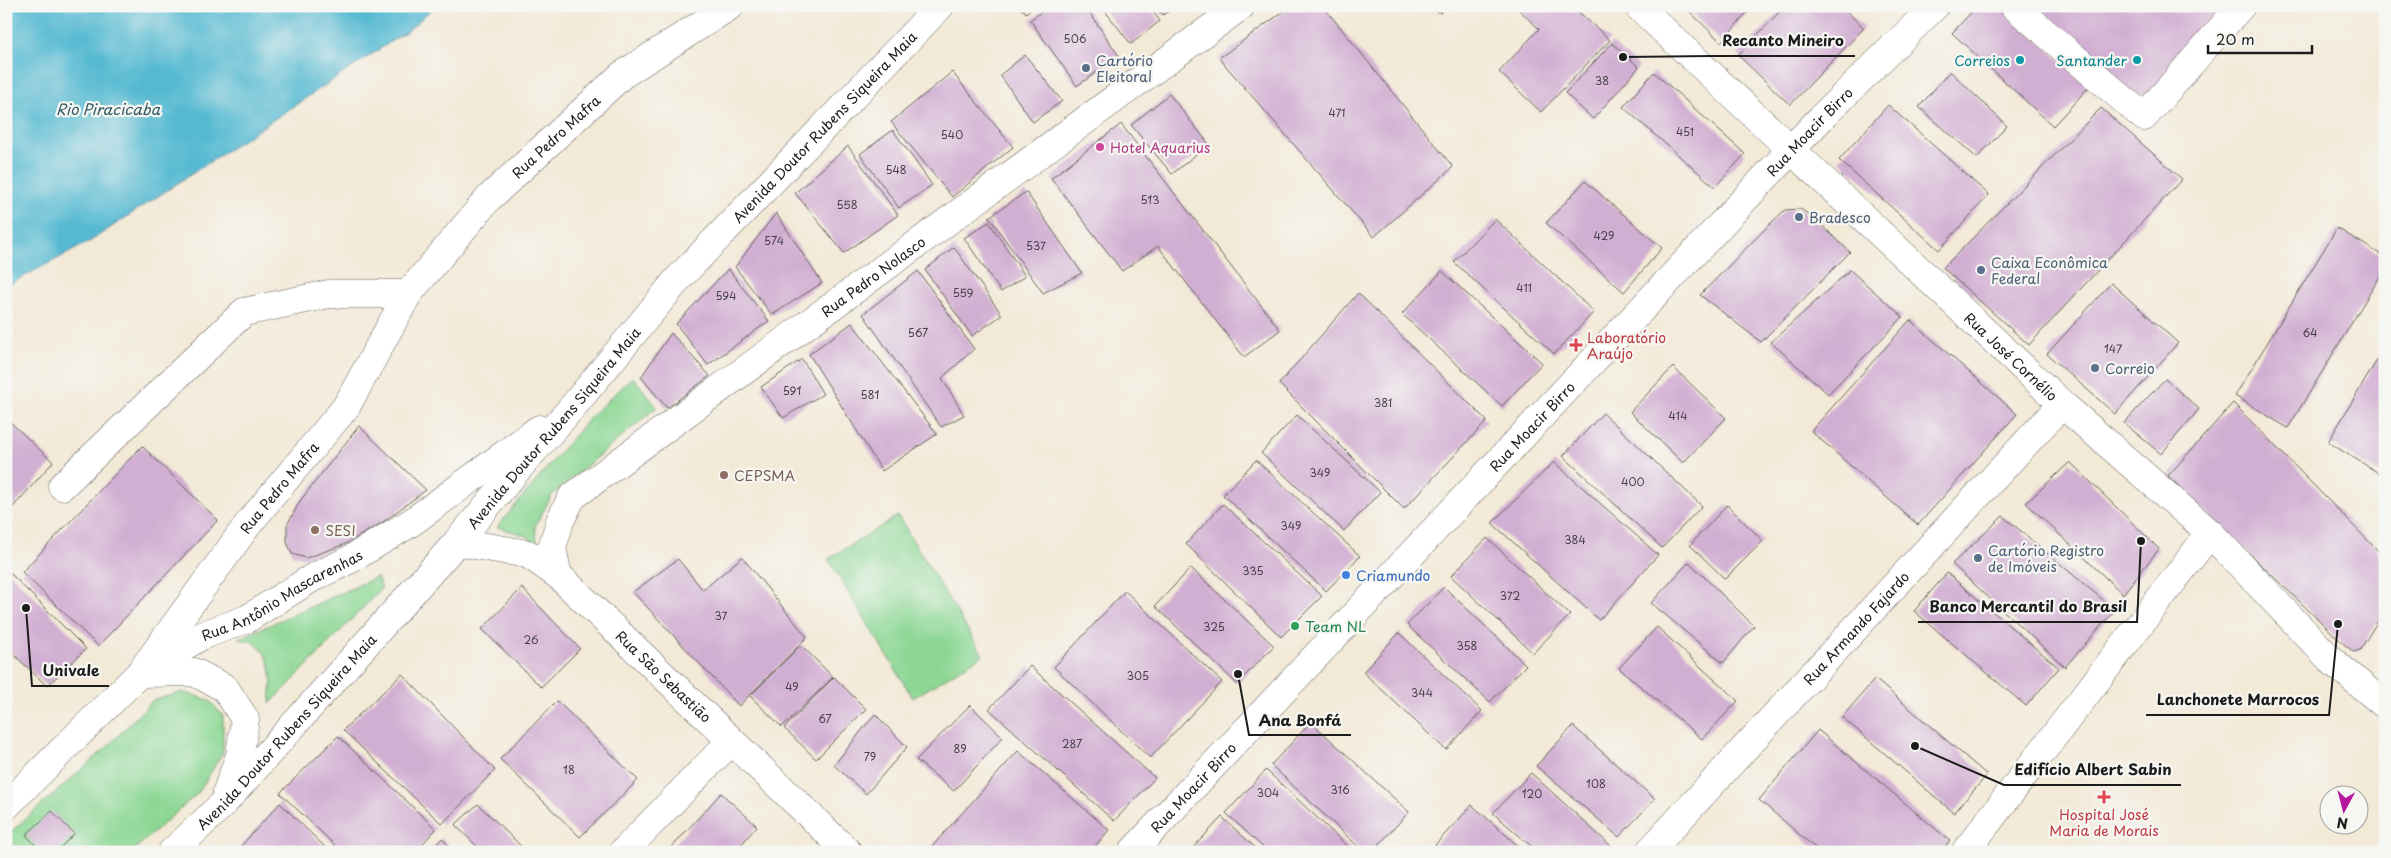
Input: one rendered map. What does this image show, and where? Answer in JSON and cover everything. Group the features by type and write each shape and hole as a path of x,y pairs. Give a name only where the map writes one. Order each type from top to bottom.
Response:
{"street":[{"name":"Rua Pedro Mafra","path":"140,673 249,524 346,407 408,294 489,198 622,75 730,6"},
{"name":"Avenida Doutor Rubens Siqueira Maia","path":"172,852 222,805 457,542 517,470 576,404 678,279 940,6"},
{"name":"Rua Pedro Nolasco","path":"558,575 552,548 560,520 572,497 1240,6"},
{"name":"Rua José Cornélio","path":"1638,6 2062,404 2210,533 2331,660 2382,695"},
{"name":"Rua Moacir Birro","path":"1132,852 1791,150 1935,6"},
{"path":"2014,6 2144,117 2241,6"},
{"path":"62,486 244,312 330,294 408,294"},
{"name":"Rua Antônio Mascarenhas","path":"6,806 140,673 201,636 247,619 312,578 351,559 412,522 576,404"},
{"name":"Rua Armando Fajardo","path":"1649,852 2062,404"},
{"path":"1965,852 2210,533"},
{"name":"Rua São Sebastião","path":"457,542 528,554 558,575 848,852"},
{"path":"140,673 194,672 224,688 245,719 240,755 222,805"},
{"path":"623,852 731,741"}],"green space":[{"path":"633,377 657,407 552,495 535,526 538,548 527,536 497,527 591,416"},
{"path":"898,516 983,655 913,698 828,559"},
{"path":"377,577 382,588 270,704 271,671 266,655 252,642 238,639"},
{"path":"183,692 209,700 223,716 223,752 199,792 132,852 6,852 6,836 107,747 153,700"}],"water":[{"name":"Rio Piracicaba","path":"6,6 435,6 410,29 89,242 6,286"}],"building":[{"path":"1020,6 1035,6 1026,13"},
{"path":"1050,6 1085,6 1119,56 1077,86 1030,20"},
{"path":"1101,6 1148,6 1160,21 1131,44"},
{"path":"1155,6 1177,6 1163,15"},
{"path":"1291,6 1323,6 1453,167 1374,237 1219,58"},
{"path":"1432,6 1447,6 1440,13"},
{"path":"1515,6 1572,6 1610,40 1541,112 1499,72 1539,29"},
{"path":"1684,6 1753,6 1721,42"},
{"path":"1785,6 1841,6 1864,28 1790,105 1738,55"},
{"name":"Correios","path":"1977,6 2001,6 2089,87 2053,126 1952,33"},
{"name":"Santander","path":"2041,6 2232,6 2142,107 2035,13"},
{"path":"1612,43 1639,67 1593,119 1565,93"},
{"path":"1025,55 1062,101 1033,122 1000,75"},
{"path":"1950,71 2007,126 1977,158 1919,107"},
{"path":"952,72 1013,147 952,197 891,122"},
{"path":"1654,72 1745,154 1715,187 1623,107"},
{"path":"1169,94 1209,144 1172,174 1131,125"},
{"path":"1888,105 1989,195 1939,250 1839,160"},
{"path":"2101,108 2182,179 2029,345 1943,268"},
{"path":"1121,124 1280,330 1244,357 1158,246 1122,271 1051,178"},
{"path":"893,130 932,185 899,208 860,154"},
{"path":"848,146 898,215 844,253 795,193"},
{"path":"1585,181 1662,248 1624,292 1546,223"},
{"path":"1026,192 1082,273 1043,293 989,217"},
{"path":"1800,209 1813,217 1850,252 1761,342 1700,295 1785,210"},
{"path":"776,213 822,283 772,315 735,267"},
{"path":"1495,219 1594,312 1554,354 1454,262"},
{"path":"989,222 1025,276 1001,292 964,238"},
{"path":"2337,228 2385,257 2385,268 2288,428 2235,396"},
{"path":"954,247 1002,315 972,336 925,270"},
{"path":"728,269 769,321 708,365 676,324"},
{"path":"1850,270 1903,317 1828,394 1771,342"},
{"path":"918,271 974,349 942,378 964,415 941,427 863,314"},
{"path":"1442,271 1542,363 1502,406 1402,314"},
{"path":"2111,283 2178,343 2115,414 2047,354"},
{"path":"1358,293 1487,421 1404,509 1279,384"},
{"path":"1910,320 2017,414 1918,525 1811,431"},
{"path":"852,323 937,434 882,471 809,354"},
{"path":"671,333 710,376 667,408 641,377"},
{"path":"2385,347 2385,472 2382,475 2328,442"},
{"path":"802,359 823,394 783,418 761,387"},
{"path":"1673,367 1726,418 1683,463 1630,412"},
{"path":"2165,379 2199,409 2161,454 2124,423"},
{"path":"2233,403 2385,558 2385,609 2360,650 2354,652 2345,645 2168,476"},
{"path":"1603,413 1702,506 1662,548 1563,456"},
{"path":"1297,415 1380,492 1344,531 1261,453"},
{"path":"6,418 53,462 6,515"},
{"path":"359,426 426,490 380,524 343,545 306,558 292,554 287,542 287,525 300,501"},
{"path":"142,446 218,520 98,646 22,572"},
{"path":"1256,460 1360,556 1326,591 1223,495"},
{"path":"1554,462 1658,555 1599,620 1492,523"},
{"path":"2070,462 2159,549 2123,594 2026,503"},
{"path":"1223,504 1322,596 1281,637 1186,544"},
{"path":"1727,505 1763,541 1725,579 1690,545"},
{"path":"2003,516 2115,610 2065,667 1952,564"},
{"path":"1487,538 1570,615 1533,653 1451,576"},
{"path":"742,557 807,637 739,706 633,592 678,559 703,590"},
{"path":"1689,562 1754,626 1723,663 1651,603"},
{"path":"1191,568 1274,646 1237,684 1155,606"},
{"path":"6,569 86,649 47,686 6,647"},
{"path":"1947,573 2059,668 2026,706 1914,611"},
{"path":"1444,587 1526,665 1490,702 1407,625"},
{"path":"522,588 580,649 541,687 482,629"},
{"path":"1125,591 1222,682 1150,758 1054,667"},
{"path":"1657,627 1738,701 1702,739 1619,668"},
{"path":"1399,633 1482,711 1446,750 1363,672"},
{"path":"801,645 833,677 782,727 750,696"},
{"path":"1030,666 1155,778 1114,821 989,709"},
{"path":"402,674 495,770 442,824 343,730"},
{"path":"834,677 866,709 816,759 784,728"},
{"path":"1875,679 1987,775 1954,813 1842,717"},
{"path":"557,701 638,780 580,837 500,759"},
{"path":"970,705 1003,737 954,791 916,760"},
{"path":"875,714 907,747 866,794 834,765"},
{"path":"1311,722 1409,812 1372,852 1364,852 1271,765"},
{"path":"1573,726 1655,799 1619,837 1536,766"},
{"path":"1818,730 1950,841 1941,852 1820,852 1759,800"},
{"path":"338,736 436,829 415,852 342,852 280,793"},
{"path":"1018,751 1109,830 1090,852 995,852 991,848 987,852 927,852"},
{"path":"1266,770 1354,852 1268,852 1226,813"},
{"path":"1531,773 1612,847 1607,852 1538,852 1493,813"},
{"path":"721,793 757,826 735,852 676,852 671,848"},
{"path":"280,803 330,852 245,852 240,847"},
{"path":"478,804 527,852 483,852 455,825"},
{"path":"1472,805 1525,852 1443,852 1435,845"},
{"path":"52,811 74,834 56,852 42,852 26,835"},
{"path":"1222,817 1260,852 1189,852"},
{"path":"442,838 454,852 429,852"}],"place":[{"name":"Recanto Mineiro","path":"1623,57"},
{"name":"Correios","path":"2020,60"},
{"name":"Santander","path":"2137,60"},
{"name":"Cartório Eleitoral","path":"1086,68"},
{"name":"Hotel Aquarius","path":"1100,147"},
{"name":"Bradesco","path":"1799,217"},
{"name":"Caixa Econômica Federal","path":"1981,270"},
{"name":"Laboratório Araújo","path":"1576,345"},
{"name":"Correio","path":"2095,368"},
{"name":"CEPSMA","path":"724,475"},
{"name":"SESI","path":"315,530"},
{"name":"Banco Mercantil do Brasil","path":"2141,541"},
{"name":"Cartório Registro de Imóveis","path":"1978,558"},
{"name":"Criamundo","path":"1346,575"},
{"name":"Univale","path":"26,608"},
{"name":"Lanchonete Marrocos","path":"2338,624"},
{"name":"Team NL","path":"1295,626"},
{"name":"Ana Bonfá","path":"1238,674"},
{"name":"Edifício Albert Sabin","path":"1915,746"},
{"name":"Hospital José Maria de Morais","path":"2104,797"}]}
